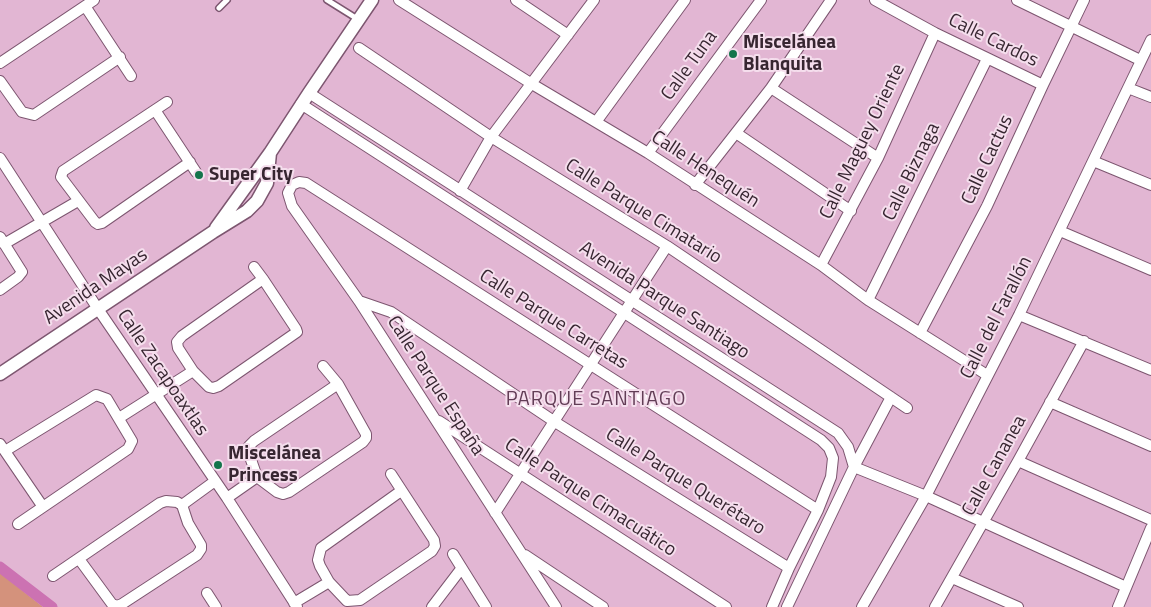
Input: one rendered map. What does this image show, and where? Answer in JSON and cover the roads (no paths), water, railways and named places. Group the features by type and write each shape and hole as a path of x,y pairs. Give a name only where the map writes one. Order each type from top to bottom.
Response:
{"street":[{"name":"Avenida Mayas","path":"213,232 270,153 308,93 372,0"},
{"name":"Calle Henequén","path":"399,0 532,84 648,153 821,265 868,300 987,375"},
{"path":"516,0 568,35"},
{"path":"460,191 492,137 594,0"},
{"path":"596,122 685,0"},
{"name":"Calle Tuna","path":"648,153 761,0"},
{"path":"695,185 771,88 831,0"},
{"name":"Calle Cardos","path":"875,0 891,4 935,33 1043,85"},
{"path":"1017,0 1140,60"},
{"name":"Calle Cactus","path":"920,333 987,206 1084,0"},
{"path":"0,63 90,3 131,76"},
{"name":"Calle Maguey Oriente","path":"821,265 878,158 935,33"},
{"name":"Calle del Farallón","path":"862,607 926,496 1019,315 1151,40"},
{"name":"Calle Parque Cimatario","path":"359,48 492,137 667,246 907,408"},
{"path":"0,81 22,112 31,115 36,114 120,57"},
{"name":"Calle Biznaga","path":"868,300 987,59"},
{"path":"771,88 878,158"},
{"path":"1128,88 1151,98"},
{"name":"Avenida Parque Santiago","path":"308,93 838,432 848,447 854,467"},
{"path":"0,101 9,95"},
{"path":"167,102 63,171 61,177 94,222 102,223 190,162"},
{"name":"Avenida Parque Santiago","path":"301,104 452,204 821,440 829,448 833,458 831,477 818,510 772,607"},
{"path":"155,110 196,172"},
{"path":"736,133 851,211"},
{"name":"Avenida Mayas","path":"0,374 247,211 257,201 267,183 270,153"},
{"name":"Calle Zacapoaxtlas","path":"0,158 98,309 227,498 296,605"},
{"path":"1094,161 1151,185"},
{"name":"Calle Parque Carretas","path":"292,185 299,182 306,183 818,510"},
{"name":"Calle Parque España","path":"292,185 288,193 292,206 359,301 556,607"},
{"path":"0,290 22,272 2,240 41,222 78,200"},
{"path":"1060,231 1151,270"},
{"path":"495,513 667,246"},
{"path":"254,267 262,279 297,332 216,388 206,386 193,372 178,348 177,342 262,279"},
{"name":"Calle Parque Querétaro","path":"359,301 391,312 555,422 789,568"},
{"path":"1019,315 1151,370"},
{"name":"Calle Cananea","path":"935,607 1084,341"},
{"path":"323,366 338,384 366,434 365,440 289,492 283,494 276,492 257,478 248,452 249,446 338,384"},
{"path":"119,418 193,372"},
{"path":"18,524 43,507 130,446 132,441 107,399 99,395 93,395 3,448 43,507"},
{"path":"787,607 854,467 891,397"},
{"path":"1050,402 1151,446"},
{"name":"Calle Parque Cimacuático","path":"436,419 726,607"},
{"path":"1018,461 1151,520"},
{"path":"854,467 926,496 1126,587"},
{"path":"391,474 436,542 434,548 360,600 347,601 329,582 318,560 322,548 401,491"},
{"path":"227,498 257,478"},
{"path":"182,505 215,481"},
{"path":"53,576 160,503 171,500 182,505 188,523 201,546 199,552 117,606 112,604 79,559"},
{"path":"1118,607 1151,528"},
{"path":"522,552 603,607"},
{"path":"453,554 486,607"},
{"path":"432,607 461,569"},
{"path":"952,578 1018,607"},
{"path":"296,605 329,582"},
{"path":"207,593 216,607"}],"lane":[{"path":"219,8 227,0"},
{"path":"327,0 359,20"}],"waterway":[{"path":"0,567 52,607"}],"place":[{"name":"Miscelánea Blanquita","path":"733,54"},
{"name":"Super City","path":"199,175"},
{"name":"Miscelánea Princess","path":"218,465"}],"district":[{"name":"PARQUE SANTIAGO","path":"596,400"}]}
